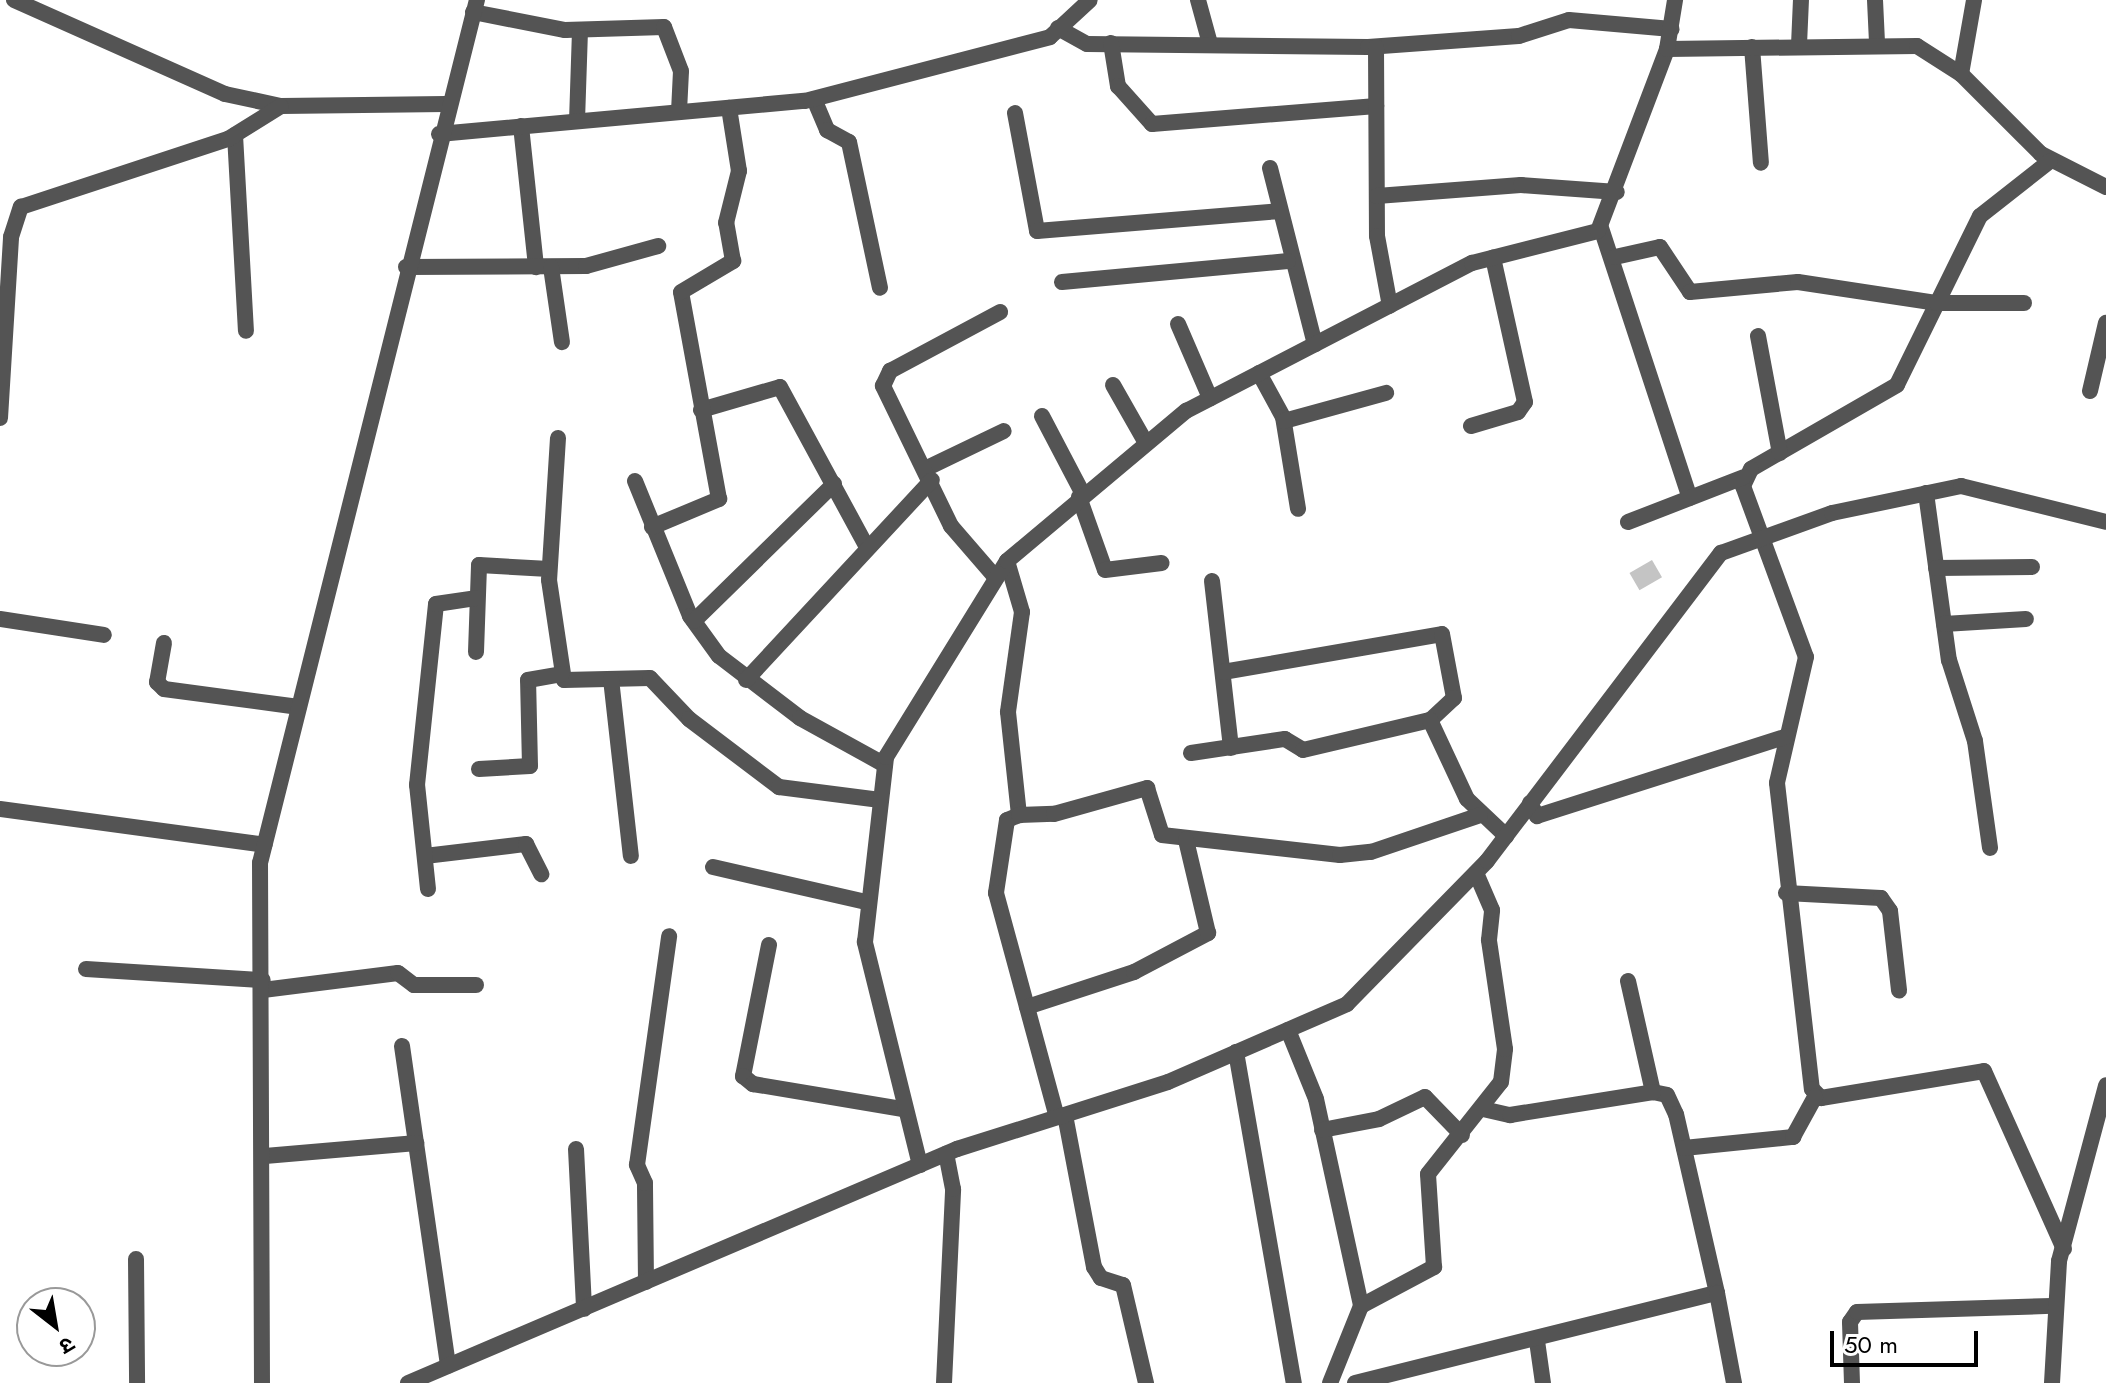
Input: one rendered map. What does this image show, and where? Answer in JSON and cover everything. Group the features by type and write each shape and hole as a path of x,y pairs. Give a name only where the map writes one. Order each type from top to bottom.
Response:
{"street":[{"path":"14,0 225,94 281,106 446,104"},
{"path":"439,134 814,99 1050,37 1090,0"},
{"path":"1198,0 1209,40"},
{"path":"1675,0 1667,49 1617,192 1601,228 1615,257 1690,498"},
{"path":"1799,45 1801,0"},
{"path":"1875,0 1877,43"},
{"path":"1961,74 1974,0"},
{"path":"262,1383 265,845 446,104 475,6 580,31 664,27 681,71 679,112"},
{"path":"1058,28 1073,42 1209,40 1376,47 1519,36 1569,20 1672,29"},
{"path":"577,121 580,31"},
{"path":"1111,43 1118,86 1152,124 1376,106"},
{"path":"1667,49 1877,43 1917,46 1961,74 2050,161 2106,187"},
{"path":"1376,47 1377,196 1390,306"},
{"path":"1752,47 1761,163"},
{"path":"814,99 827,130 847,136 880,288"},
{"path":"0,418 11,237 21,207 235,135 281,106"},
{"path":"652,527 719,499 681,292 733,261 726,223 739,171 729,108"},
{"path":"1015,113 1037,231 1278,211"},
{"path":"521,126 544,267 562,342"},
{"path":"235,135 246,331"},
{"path":"1628,522 1744,477 1897,385 1980,216 2050,161"},
{"path":"1270,168 1288,261 1315,344"},
{"path":"1377,196 1521,185 1617,192"},
{"path":"920,1165 903,1109 867,952 866,902 885,765 1007,561 1081,495 1146,443 1210,398 1390,306 1493,258 1601,228"},
{"path":"406,267 544,267 606,262 658,246"},
{"path":"1615,257 1660,247 1690,292 1798,282 1937,303 2024,303"},
{"path":"1471,426 1518,412 1525,402 1493,258"},
{"path":"1062,282 1288,261"},
{"path":"996,578 951,526 884,379 1000,312"},
{"path":"2090,391 2106,323"},
{"path":"1178,324 1210,398"},
{"path":"1758,336 1780,453"},
{"path":"1259,373 1284,421 1298,509"},
{"path":"1113,385 1146,443"},
{"path":"701,410 780,387 867,547"},
{"path":"1284,421 1386,393"},
{"path":"1042,416 1081,495 1105,570 1162,563"},
{"path":"746,680 929,474 1004,431"},
{"path":"558,438 549,569 561,674 570,683 650,678 689,719 790,792 880,800"},
{"path":"1684,1148 1793,1137 1815,1097 1786,893 1777,783 1806,657 1744,477"},
{"path":"635,481 694,621 746,680 885,765"},
{"path":"694,621 834,484"},
{"path":"408,1383 946,1154 1236,1052 1347,1004 1476,873 1721,553 1765,537 1961,486 2106,522"},
{"path":"1926,493 1944,624 1975,741 1990,848"},
{"path":"1007,561 1023,625 1008,712 1019,815"},
{"path":"476,652 479,565 549,569"},
{"path":"1936,568 2032,567"},
{"path":"1212,581 1231,748"},
{"path":"428,889 417,785 436,604 476,598"},
{"path":"0,619 104,635"},
{"path":"1944,624 2026,619"},
{"path":"1191,753 1285,739 1303,750 1430,720 1454,698 1442,634 1223,672"},
{"path":"164,643 157,682 164,689 299,707"},
{"path":"479,769 530,766 528,680 561,674"},
{"path":"611,679 631,856"},
{"path":"1430,720 1480,815 1506,836"},
{"path":"1530,803 1537,816 1787,736"},
{"path":"1146,1383 1123,1285 1101,1278 1094,1267 1061,1116 996,893 1007,820 1019,815 1054,814 1147,788 1159,831 1186,840 1340,855 1371,852 1480,815"},
{"path":"0,809 265,845"},
{"path":"1027,1007 1134,972 1202,939 1209,924 1186,840"},
{"path":"425,856 526,844 541,874"},
{"path":"713,867 866,902"},
{"path":"1361,1306 1434,1267 1425,1183 1501,1082 1505,1049 1489,940 1492,910 1476,873"},
{"path":"1786,893 1881,898 1890,911 1899,990"},
{"path":"646,1282 645,1183 637,1165 669,936"},
{"path":"769,945 743,1076 753,1084 903,1109"},
{"path":"86,969 263,985 398,973 414,985 476,985"},
{"path":"1628,981 1653,1092"},
{"path":"1288,1030 1322,1130 1361,1306 1330,1383"},
{"path":"402,1046 448,1366"},
{"path":"1236,1052 1294,1383"},
{"path":"1815,1097 1984,1071 2064,1249"},
{"path":"2052,1383 2052,1306 2106,1085"},
{"path":"1483,1109 1510,1115 1653,1092 1671,1100 1717,1293 1734,1383"},
{"path":"1322,1130 1379,1119 1425,1097 1462,1135"},
{"path":"265,1156 416,1143"},
{"path":"576,1149 584,1309"},
{"path":"944,1383 953,1189 946,1154"},
{"path":"136,1259 137,1383"},
{"path":"1355,1383 1537,1341 1717,1293"},
{"path":"1852,1383 1850,1322 1857,1312 2052,1306"},
{"path":"1537,1341 1543,1383"}],"building":[{"path":"1652,560 1662,577 1639,590 1629,573"}]}
